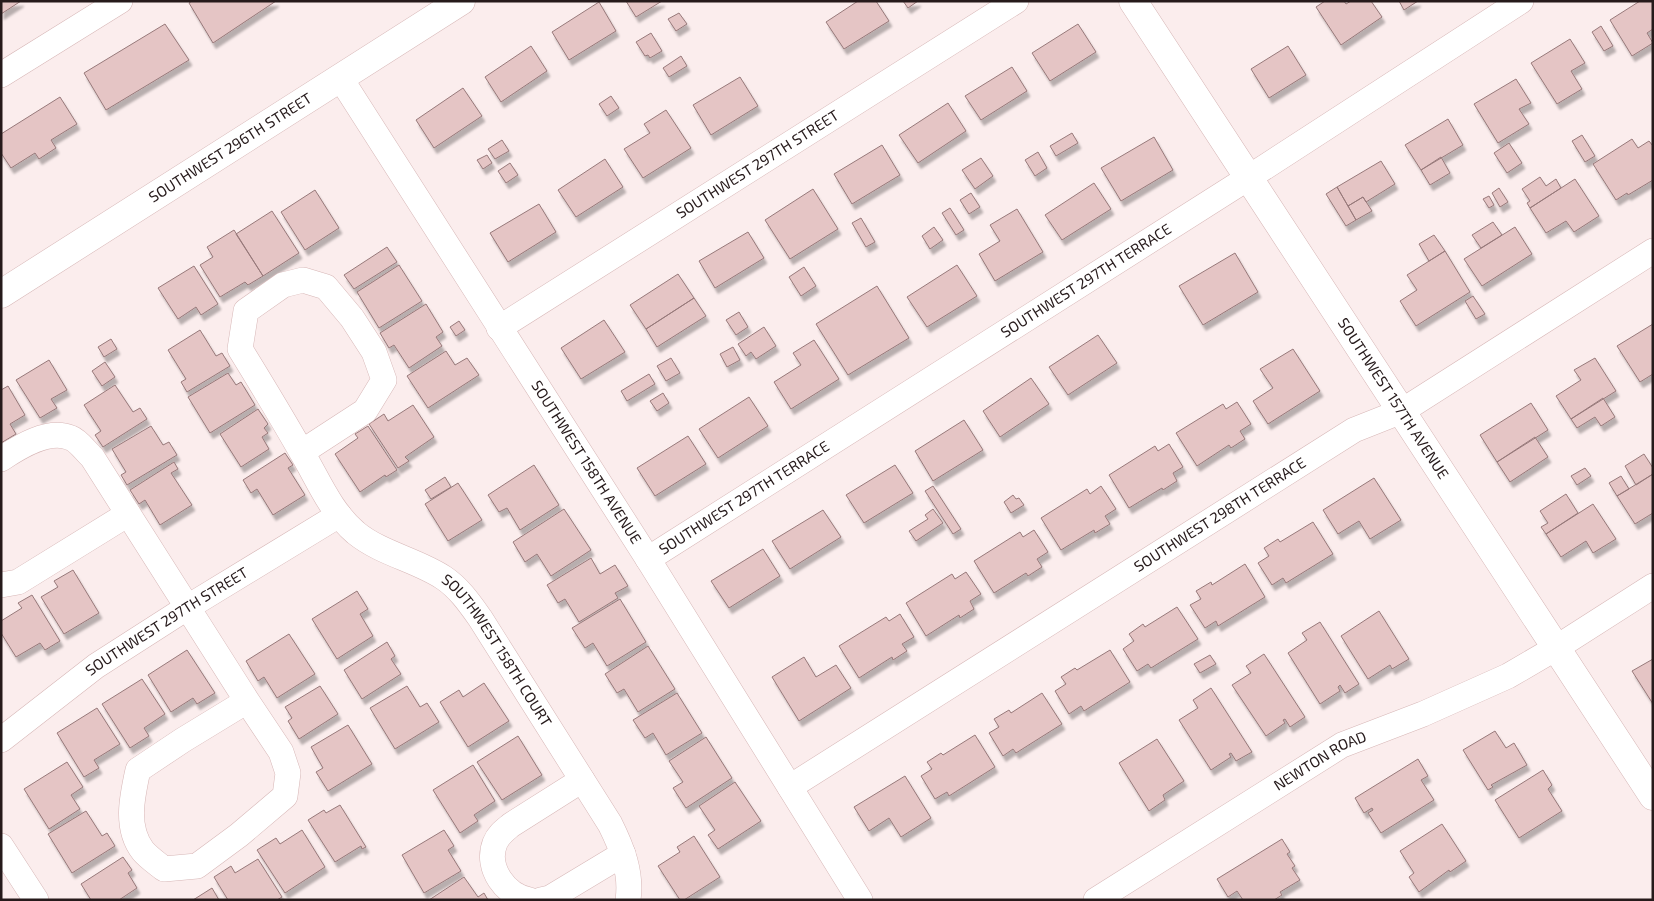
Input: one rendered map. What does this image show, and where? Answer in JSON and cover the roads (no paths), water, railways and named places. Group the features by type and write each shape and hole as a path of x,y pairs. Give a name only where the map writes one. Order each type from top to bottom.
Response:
{"street":[{"name":"SOUTHWEST 296TH STREET","path":"1,294 462,1"},
{"name":"SOUTHWEST 297TH STREET","path":"499,328 1016,1"},
{"name":"SOUTHWEST 157TH AVENUE","path":"1133,1 1653,796"},
{"name":"SOUTHWEST 297TH TERRACE","path":"648,559 1248,178 1521,1"},
{"path":"1,75 108,4"},
{"name":"SOUTHWEST 158TH AVENUE","path":"341,79 648,559 860,900"},
{"name":"SOUTHWEST 298TH TERRACE","path":"790,787 1354,430 1402,411 1653,252"},
{"name":"SOUTHWEST 158TH COURT","path":"302,452 365,411 384,380 374,352 352,318 326,287 303,280 283,286 246,311 240,349 339,514 357,533 371,543 431,570 446,579 460,592 480,618 610,824 623,854 629,882 628,900"},
{"path":"1,460 18,448 37,439 56,436 72,438 92,457 281,752 288,773 285,796 239,835 197,866 164,869 143,850 132,827 131,798 138,770 182,740 247,701"},
{"path":"1,586 18,582 128,514"},
{"name":"SOUTHWEST 297TH STREET","path":"1,740 96,666 339,514"},
{"name":"NEWTON ROAD","path":"1096,900 1342,745 1423,714 1508,676 1556,648 1653,586"},
{"path":"530,900 514,894 504,886 498,877 492,856 495,843 511,825 582,780"},
{"path":"1,846 36,900"},
{"path":"541,900 550,898 623,854"}]}
